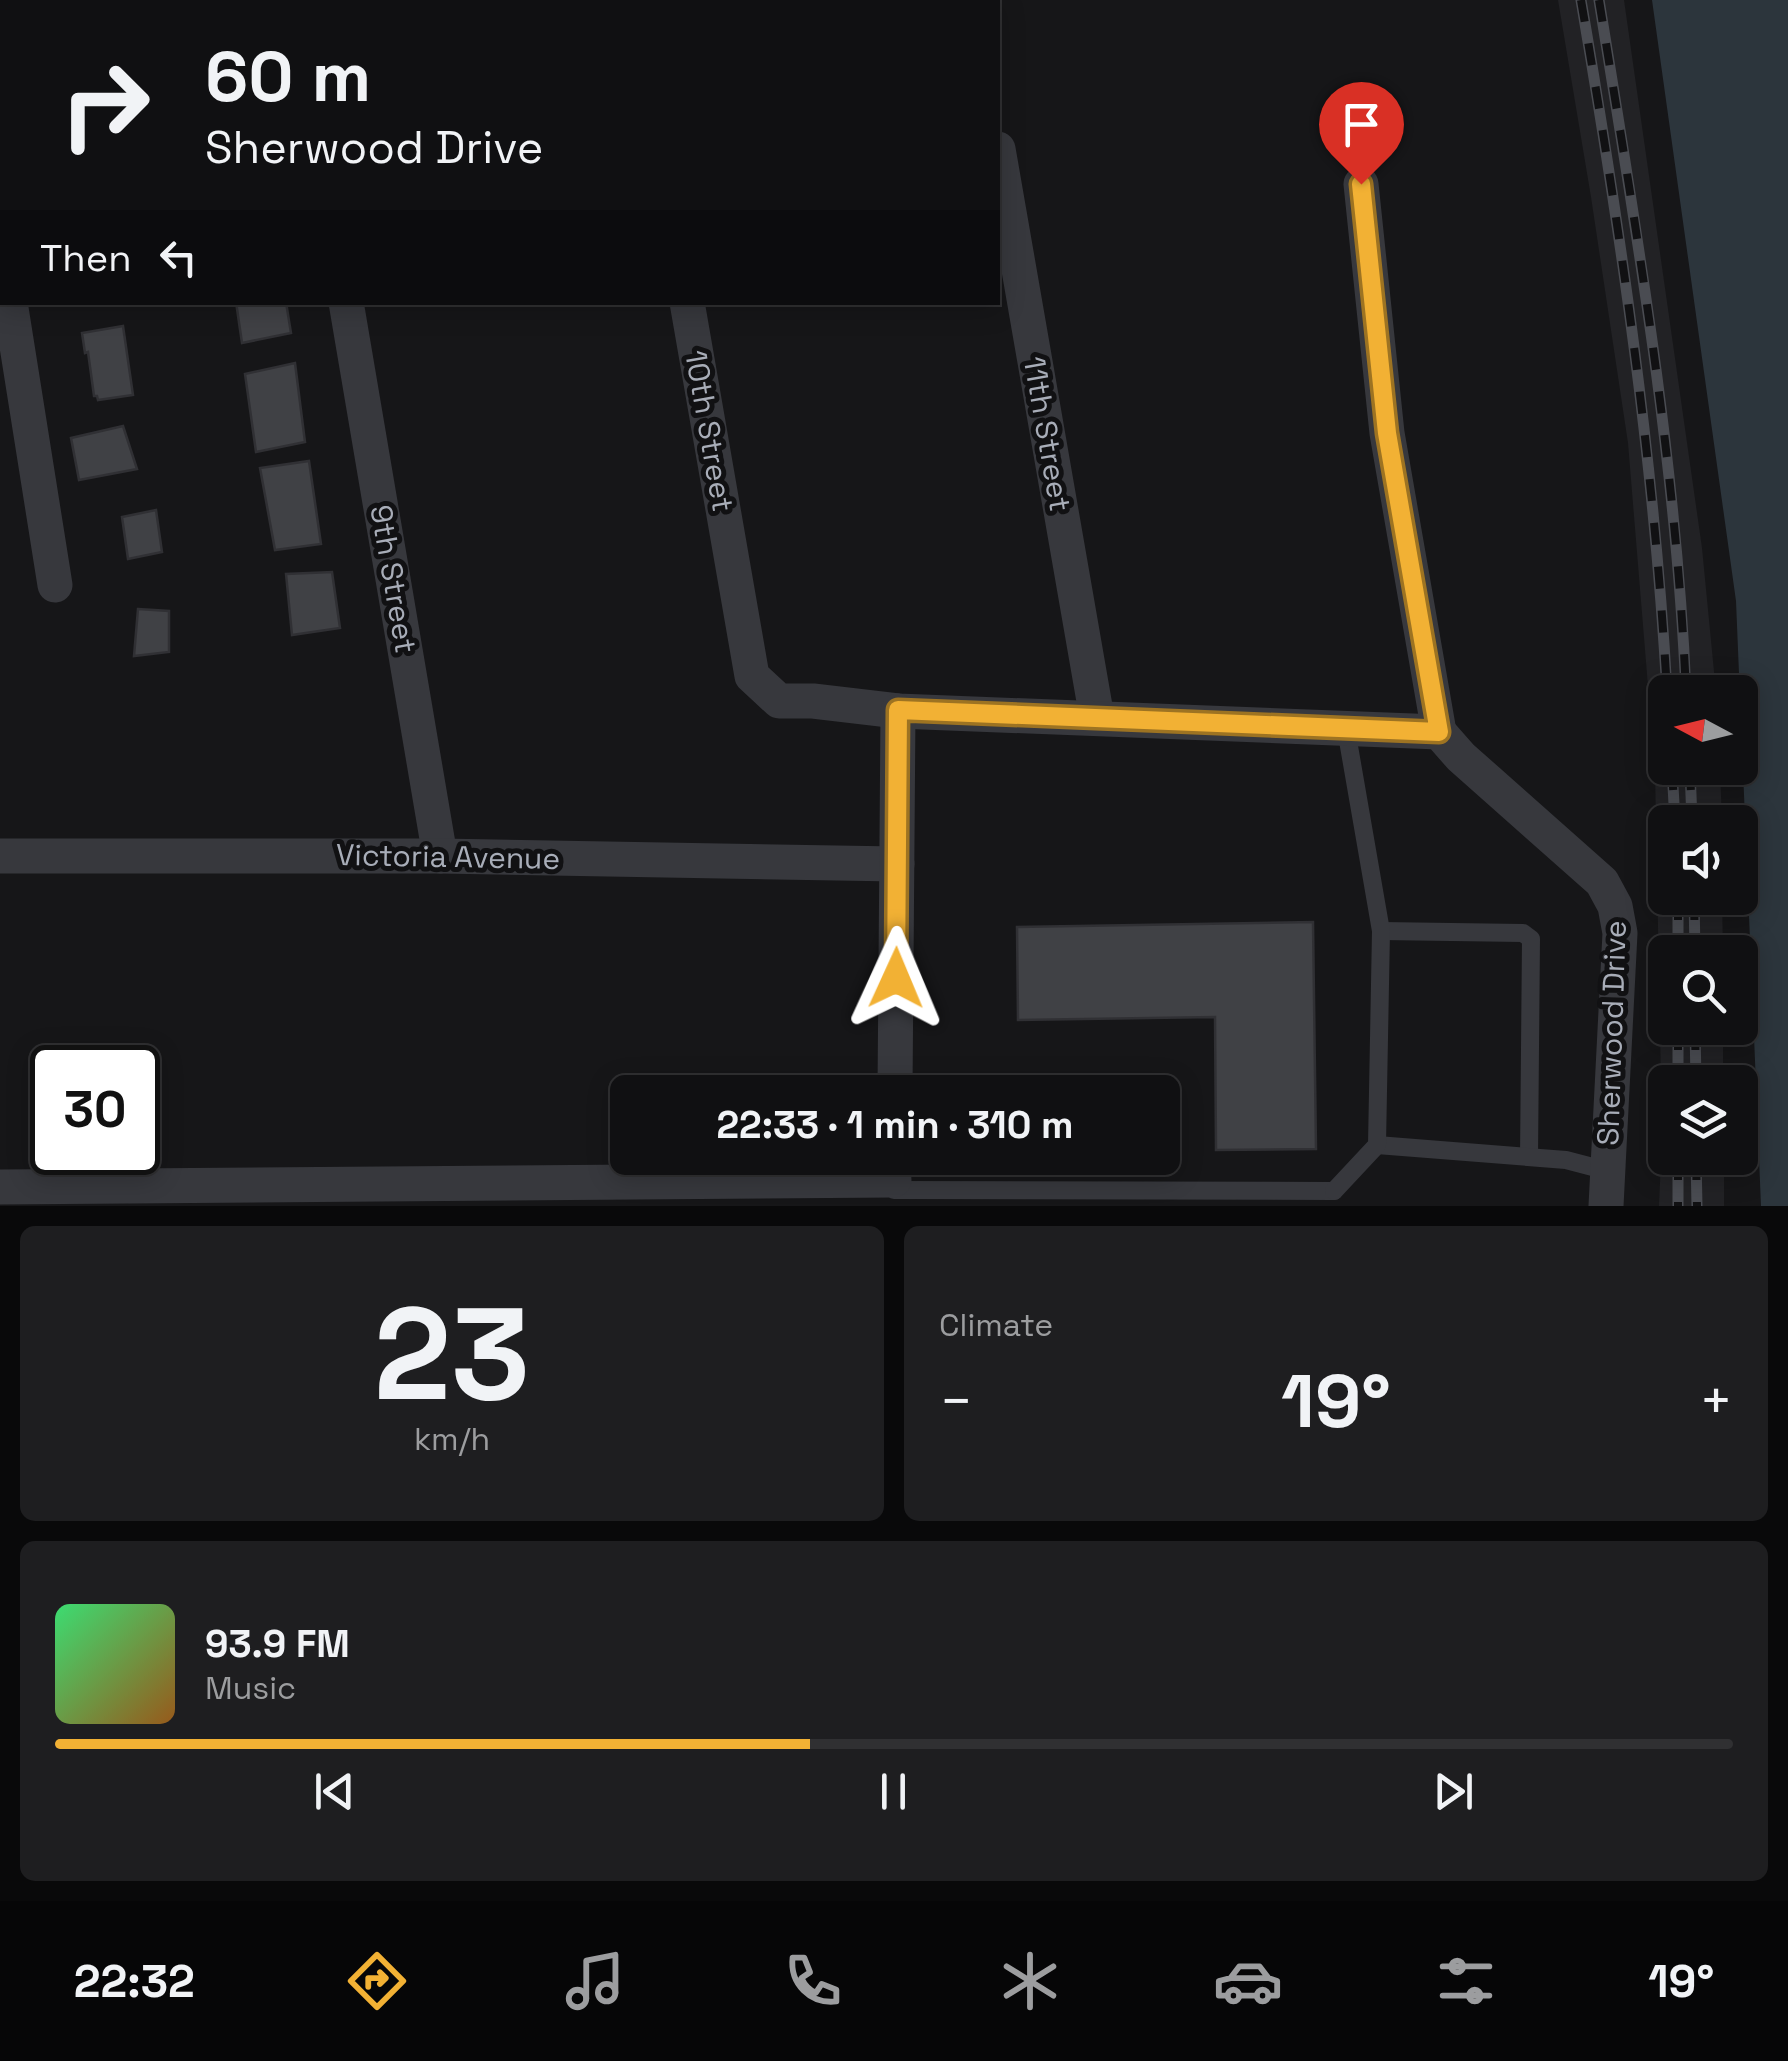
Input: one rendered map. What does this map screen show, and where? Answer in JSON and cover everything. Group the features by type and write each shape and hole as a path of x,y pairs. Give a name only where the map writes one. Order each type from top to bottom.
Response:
{"street":[{"name":"11th Street","path":"1000,161 1097,718"},
{"path":"895,1075 898,710 1439,732 1387,433 1361,184"},
{"name":"9th Street","path":"347,305 440,856"},
{"name":"10th Street","path":"688,305 752,676 779,700 898,710"},
{"path":"8,315 55,584"},
{"name":"Sherwood Drive","path":"1439,732 1461,757 1602,882 1616,906 1620,932 1607,1189"},
{"name":"Victoria Avenue","path":"0,856 440,856 897,864"},
{"path":"0,1187 894,1183"}],"lane":[{"path":"894,1183 1097,1198 1338,1198 1377,1144 1382,931 1346,729"},
{"path":"1382,931 1524,934 1531,939 1530,1157"},
{"path":"1377,1144 1566,1160 1607,1189"}],"shaded area":[{"path":"1558,0 1624,0 1702,548 1714,675 1648,675 1648,686 1628,443"},
{"path":"1652,0 1788,0 1788,1206 1761,1206 1754,1045 1758,1045 1758,935 1750,935 1749,915 1758,915 1758,805 1744,805 1744,785 1758,785 1758,675 1739,675 1736,601"},
{"path":"1655,785 1721,785 1721,805 1656,805"},
{"path":"1658,915 1722,915 1723,935 1658,935"},
{"path":"1660,1045 1723,1045 1723,1065 1661,1065"},
{"path":"1660,1175 1724,1175 1724,1206 1659,1206"}],"building":[{"path":"236,305 286,305 291,333 242,343"},
{"path":"123,326 133,395 98,400 82,333"},
{"path":"295,363 305,442 256,452 245,374"},
{"path":"123,426 137,469 79,480 71,438"},
{"path":"309,461 321,544 275,550 260,468"},
{"path":"156,510 162,552 128,559 122,517"},
{"path":"332,572 340,628 292,635 286,574"},
{"path":"138,609 169,611 169,652 134,656"},
{"path":"1313,922 1316,1149 1216,1150 1215,1017 1018,1020 1017,927"}],"railway":[{"path":"1581,0 1634,345 1654,518 1666,675"},
{"path":"1599,0 1664,431 1685,675"},
{"path":"1673,785 1674,805"},
{"path":"1691,785 1691,805"},
{"path":"1678,915 1678,935"},
{"path":"1694,915 1695,935"},
{"path":"1678,1045 1678,1065"},
{"path":"1695,1045 1696,1065"},
{"path":"1678,1175 1678,1206"},
{"path":"1696,1175 1697,1206"}],"route":[{"path":"896,978 898,710 1439,732 1387,433 1361,184"}]}
